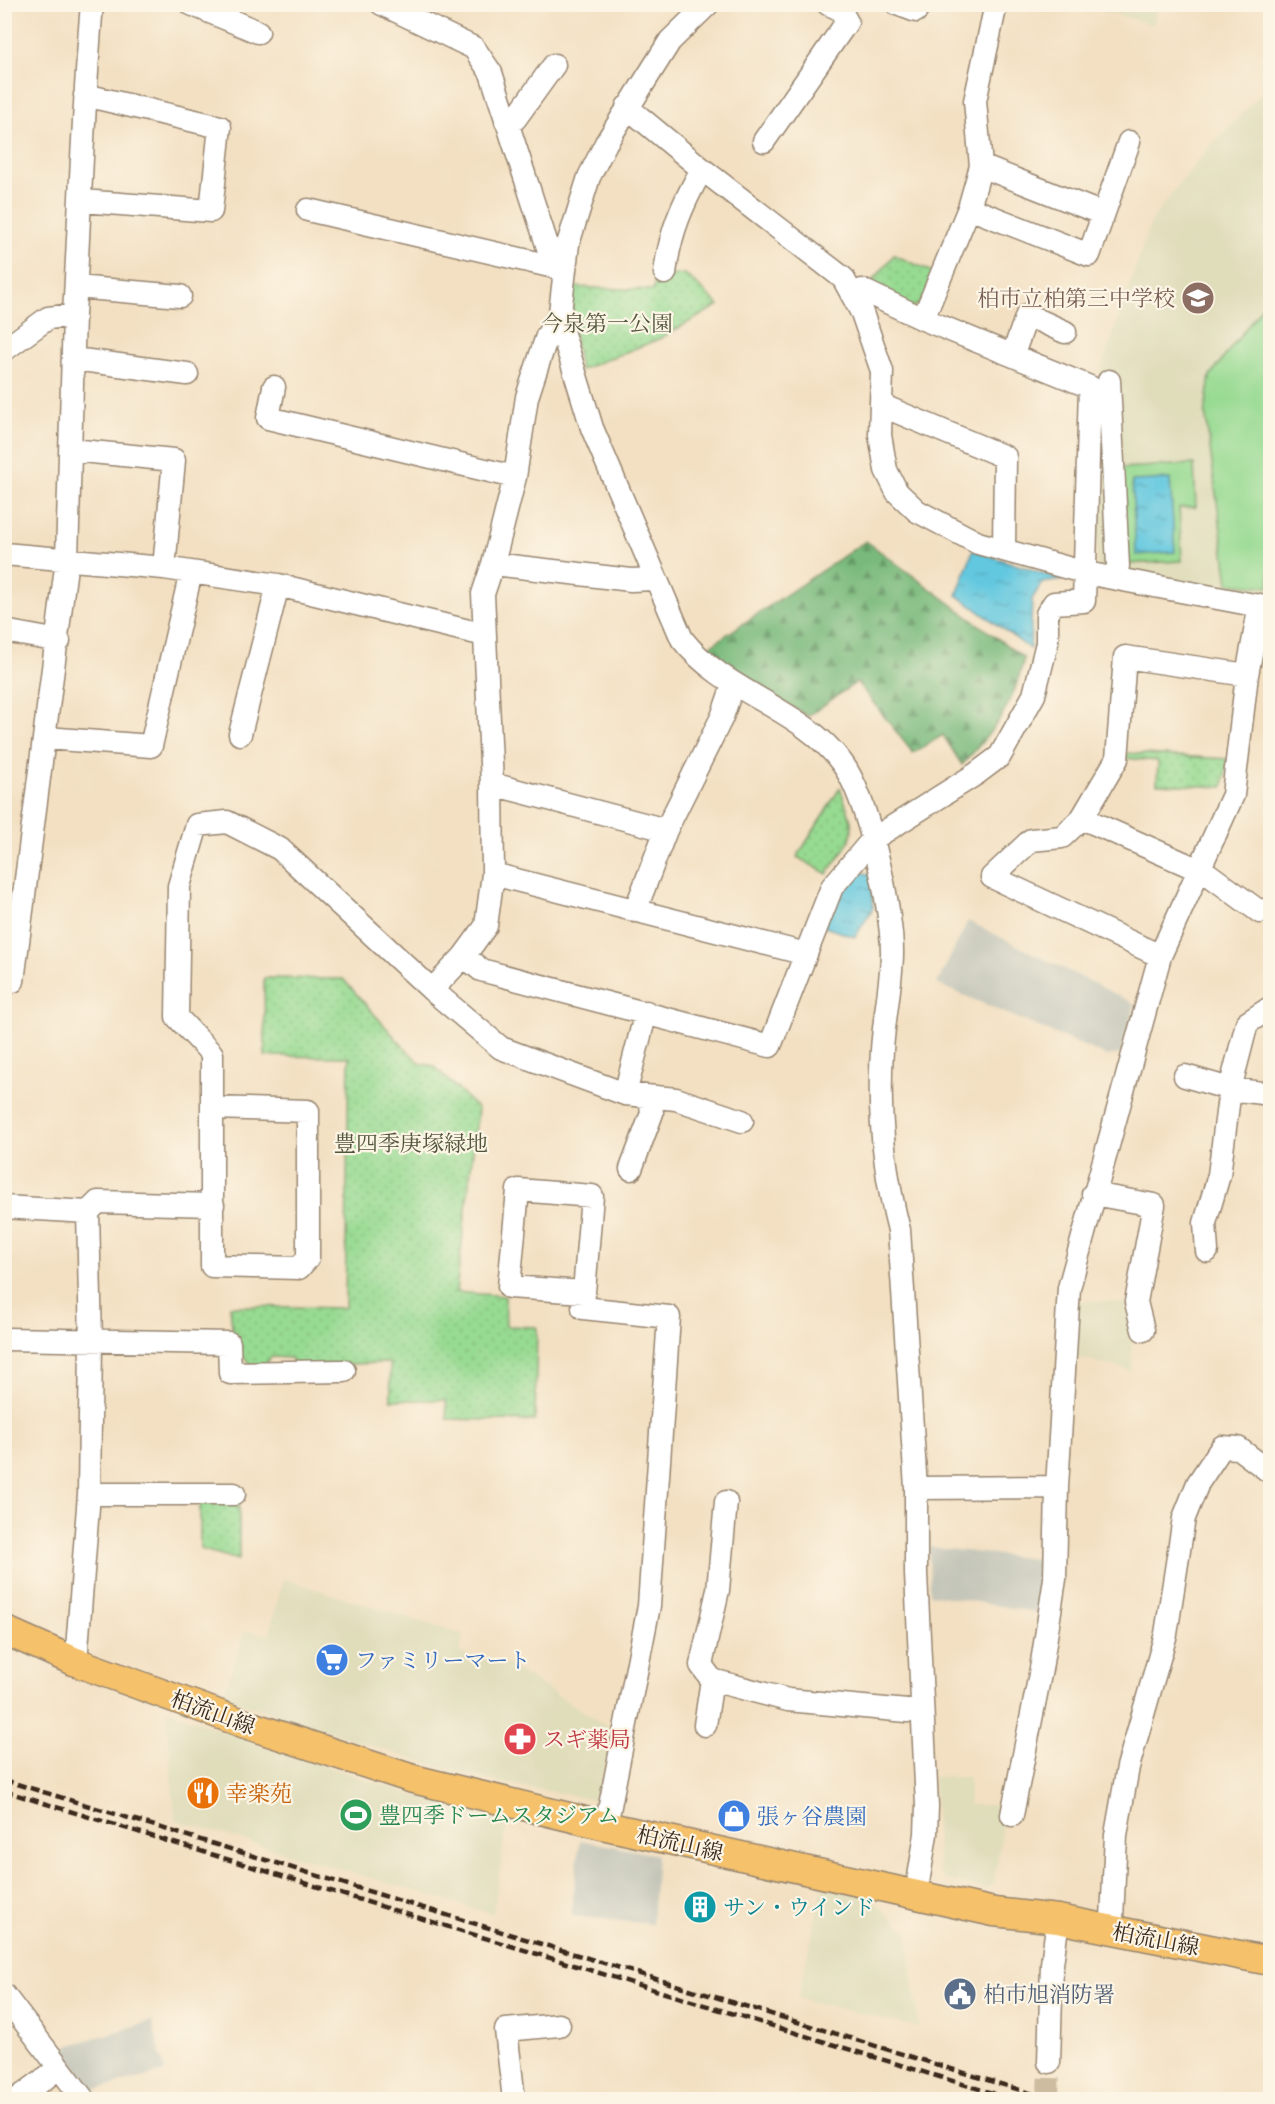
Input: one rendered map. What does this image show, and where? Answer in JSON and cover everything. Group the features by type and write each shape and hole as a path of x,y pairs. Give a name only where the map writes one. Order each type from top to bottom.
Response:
{"main road":[{"name":"柏流山線","path":"4,1630 76,1662 248,1725 413,1779 606,1826 994,1912 1058,1919 1270,1961"}],"street":[{"path":"4,982 13,981 59,641 67,559 75,287 82,201 85,95 92,4"},
{"path":"191,4 258,32"},
{"path":"382,4 474,48 491,73 559,267 559,321 592,428 654,579 682,639 692,652 733,685 788,715 842,763 873,839 886,901 892,954 882,1050 881,1116 891,1199 899,1230 916,1488 927,1806 926,1834 916,1895"},
{"path":"559,267 589,177 627,107 670,41 708,4"},
{"path":"764,141 847,22 840,9 828,4"},
{"path":"923,319 969,208 981,165 975,101 996,4"},
{"path":"506,121 515,119 554,65"},
{"path":"82,201 212,211 220,127 85,95"},
{"path":"627,107 702,170 843,278 853,294 882,371 882,456 897,492 917,511 978,543 1086,573 1265,606 1247,675 1233,795 1197,869 1160,956 1069,1288 1057,1487 1055,1579 1012,1815"},
{"path":"969,208 1089,255 1129,142"},
{"path":"981,165 1103,214"},
{"path":"665,273 669,244 680,207 702,170"},
{"path":"308,210 559,267"},
{"path":"75,287 180,296"},
{"path":"464,956 481,970 770,1046 832,886 873,839 976,774 1000,756 1034,695 1047,643 1047,614 1054,603 1084,601 1090,387 923,319 862,290 853,294"},
{"path":"4,350 48,318 74,315"},
{"path":"1013,354 1027,315 1065,332"},
{"path":"432,990 464,956 486,926 493,874 492,784 483,594 494,564 515,477 527,398 547,336 555,322 559,321"},
{"path":"74,359 186,374"},
{"path":"1109,381 1118,566 1115,578"},
{"path":"274,387 268,418 515,477"},
{"path":"883,406 1005,457 1004,549"},
{"path":"71,450 174,460 164,568"},
{"path":"4,554 164,568 278,585 485,635"},
{"path":"494,564 631,580 654,579"},
{"path":"45,738 152,746 191,572"},
{"path":"240,734 278,585"},
{"path":"4,631 59,641"},
{"path":"1160,956 992,877 1031,840 1062,837 1082,818 1117,759 1125,657 1247,675"},
{"path":"635,911 666,830 722,717 733,685"},
{"path":"492,784 666,830"},
{"path":"1082,818 1208,874 1260,912 1270,908"},
{"path":"213,1108 308,1111 308,1258 299,1268 212,1266 212,1054 177,1017 178,886 197,825 227,822 280,849 432,990 501,1048 625,1094 676,1099 742,1121"},
{"path":"493,874 806,954"},
{"path":"1207,1251 1205,1223 1219,1175 1230,1089 1247,1023 1270,1008"},
{"path":"625,1094 646,1012"},
{"path":"1185,1076 1230,1089 1270,1095"},
{"path":"631,1169 652,1113 650,1097"},
{"path":"584,1292 509,1287 518,1190 592,1196 583,1308 669,1317 649,1606 606,1826"},
{"path":"1093,1194 1154,1205 1136,1302 1143,1330"},
{"path":"76,1662 88,1494 91,1343 88,1212 98,1202 213,1205"},
{"path":"4,1207 88,1212"},
{"path":"4,1339 91,1343 229,1343 230,1373 344,1371"},
{"path":"1112,1919 1118,1824 1128,1767 1166,1634 1184,1518 1198,1483 1222,1447 1238,1448 1270,1472"},
{"path":"916,1488 1057,1487"},
{"path":"88,1494 234,1494"},
{"path":"726,1502 718,1590 701,1665 712,1680 788,1700 907,1711 922,1709"},
{"path":"705,1725 712,1680"},
{"path":"1049,2062 1052,1964 1058,1919"},
{"path":"4,1995 84,2100"},
{"path":"514,2100 506,2030 559,2025"},
{"path":"16,2100 59,2067"}],"shaded area":[{"path":"1158,4 1153,25 1082,5"},
{"name":"柏市立柏第三中学校","path":"1270,85 1270,601 1097,567 1098,378 1152,219 1210,146"},
{"path":"968,921 1135,1004 1121,1054 1107,1056 937,984"},
{"path":"1075,1300 1131,1303 1132,1371 1073,1356"},
{"path":"929,1547 1044,1560 1041,1613 930,1594"},
{"path":"283,1579 463,1635 460,1653 508,1665 617,1732 595,1800 499,1782 432,1765 223,1697 245,1631 269,1635"},
{"path":"166,1710 269,1748 414,1795 507,1822 493,1914 175,1820"},
{"path":"933,1777 969,1777 969,1805 1006,1805 994,1883 986,1889 946,1880 939,1871"},
{"path":"580,1840 657,1855 652,1924 571,1916"},
{"path":"823,1886 870,1897 907,1932 919,2028 798,1998"},
{"path":"152,2021 165,2072 92,2090 61,2048"}],"green space":[{"path":"894,255 935,273 924,303 909,308 868,287"},
{"name":"今泉第一公園","path":"685,274 719,305 659,339 580,370 572,323 571,287 653,290 656,277"},
{"path":"1270,296 1270,587 1228,583 1205,411 1210,376"},
{"path":"1194,464 1196,507 1179,508 1182,561 1127,564 1121,468"},
{"path":"866,541 1024,658 1020,675 1008,704 984,740 962,765 943,735 913,753 857,682 808,716 732,673 704,650"},
{"path":"1127,753 1228,759 1223,787 1157,784 1158,761 1125,758"},
{"path":"840,788 850,817 852,834 827,874 797,857"},
{"name":"豊四季庚塚緑地","path":"264,978 343,979 421,1064 434,1066 478,1109 456,1292 505,1296 506,1326 537,1327 535,1421 447,1419 446,1400 391,1400 390,1363 295,1365 291,1358 271,1357 266,1364 252,1365 234,1348 230,1306 345,1308 349,1057 265,1056"},
{"path":"200,1497 239,1497 239,1560 200,1549"}],"water":[{"path":"1170,479 1175,552 1136,555 1132,481"},
{"path":"973,550 1063,580 1042,583 1032,599 1030,649 957,595"},
{"path":"853,870 872,875 873,908 855,937 822,926"}],"tunnel":[{"path":"1048,2100 1049,2062"}],"railway":[{"path":"4,1780 1053,2100"},
{"path":"4,1791 1015,2100"}],"place":[{"name":"柏市立柏第三中学校","path":"1198,298"},
{"name":"ファミリーマート","path":"332,1660"},
{"name":"スギ薬局","path":"520,1739"},
{"name":"幸楽苑","path":"203,1793"},
{"name":"豊四季ドームスタジアム","path":"356,1815"},
{"name":"張ヶ谷農園","path":"734,1816"},
{"name":"サン・ウインド","path":"700,1907"},
{"name":"柏市旭消防署","path":"960,1994"}]}
